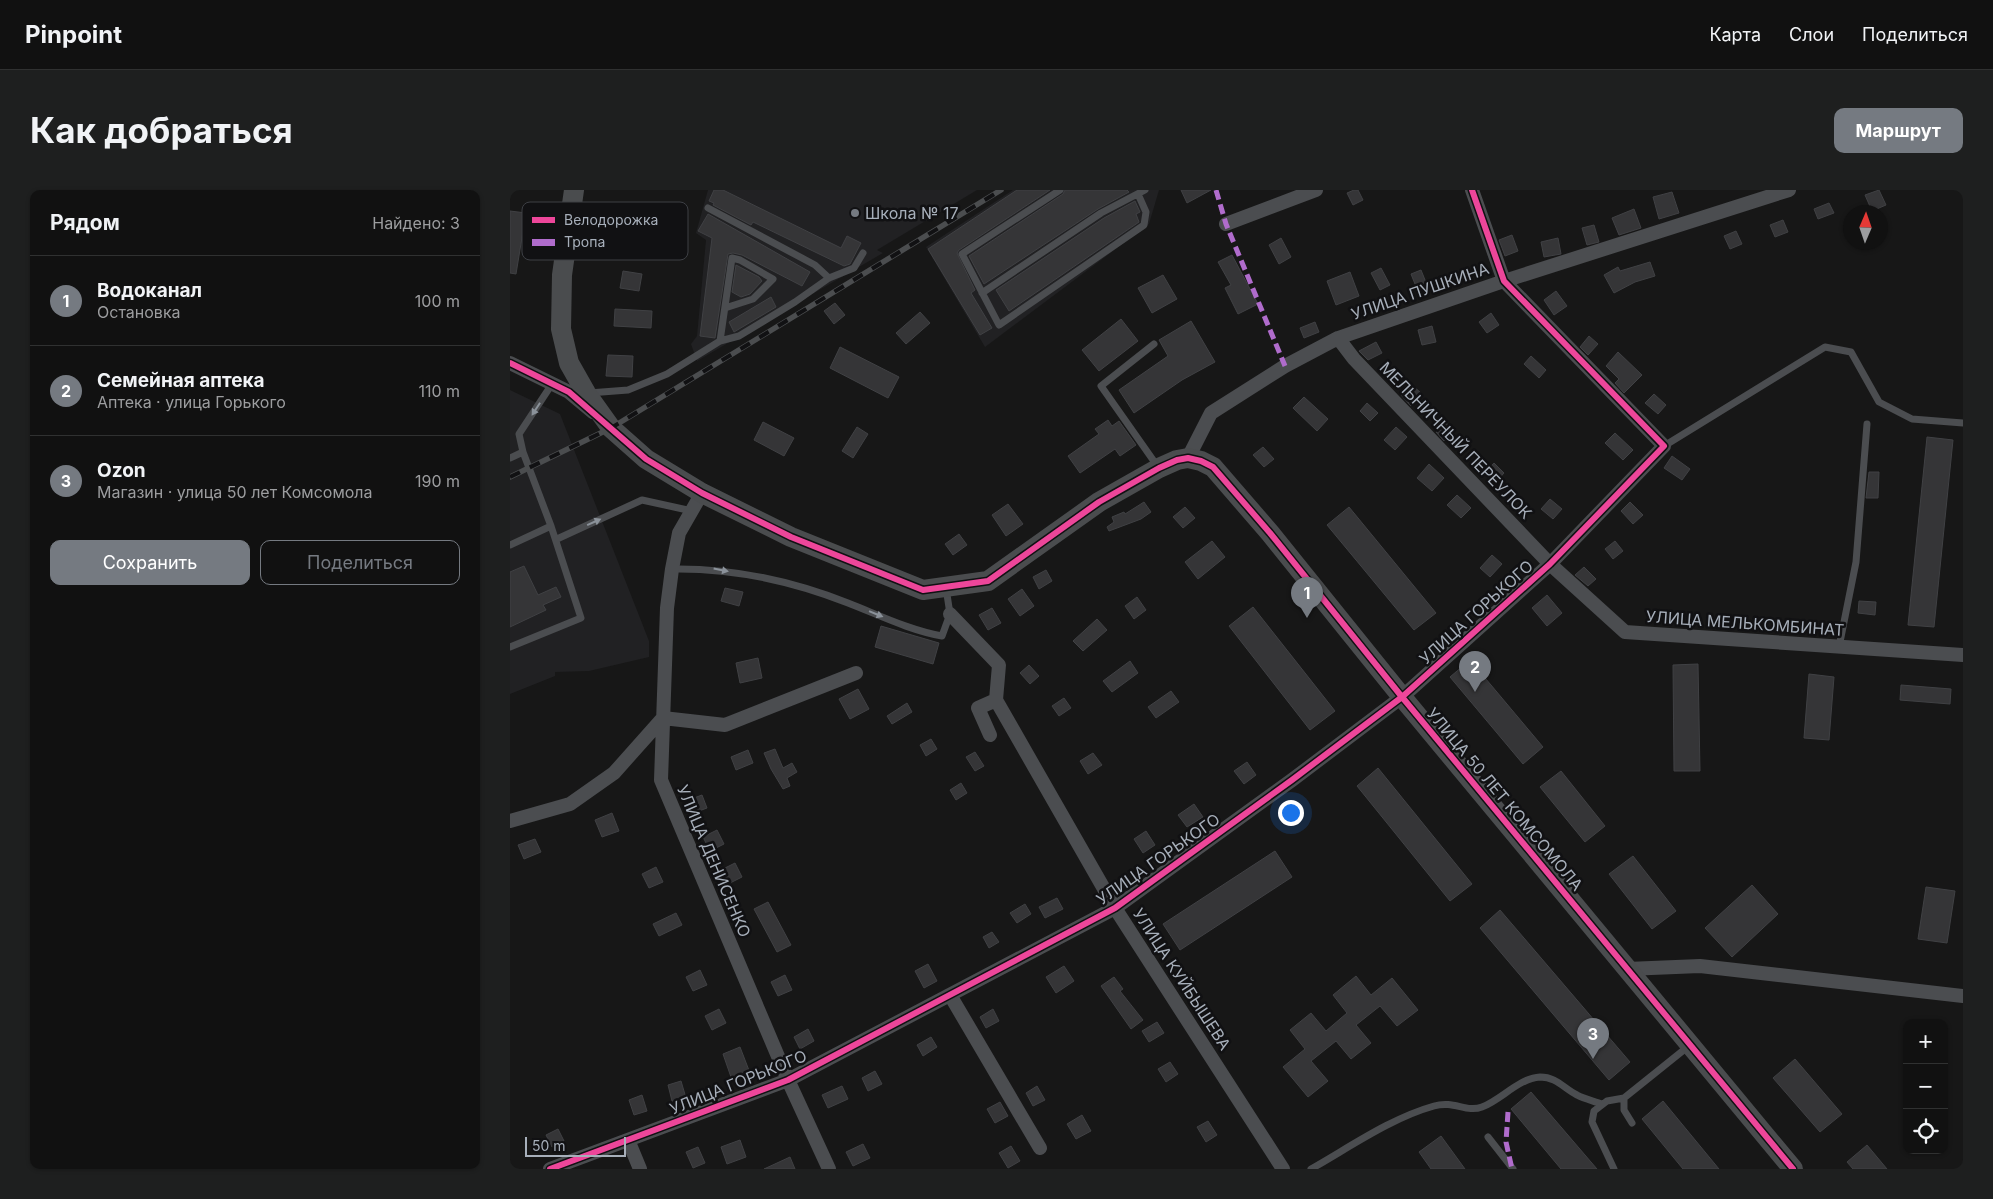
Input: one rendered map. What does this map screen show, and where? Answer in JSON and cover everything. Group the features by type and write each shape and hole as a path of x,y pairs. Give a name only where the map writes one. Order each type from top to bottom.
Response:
{"street":[{"path":"1226,224 1316,190"},
{"path":"1472,190 1504,281 1664,446"},
{"name":"УЛИЦА ПУШКИНА","path":"1188,458 1210,413 1285,366 1338,338 1504,281 1789,190"},
{"path":"564,260 561,329 568,363 586,394 611,428"},
{"name":"МЕЛЬНИЧНЫЙ ПЕРЕУЛОК","path":"1338,338 1354,359 1550,564"},
{"path":"510,363 569,392 646,459 702,493 791,537 923,590 988,581 1099,502 1158,468 1177,460 1188,458"},
{"name":"УЛИЦА ГОРЬКОГО","path":"550,1169 788,1080 1115,908 1292,780 1402,697 1550,564 1664,446"},
{"name":"УЛИЦА 50 ЛЕТ КОМСОМОЛА","path":"1188,458 1201,461 1213,468 1230,485 1402,697 1793,1169"},
{"name":"УЛИЦА ДЕНИСЕНКО","path":"702,493 679,533 672,569 667,608 661,780 788,1080 829,1169"},
{"name":"УЛИЦА МЕЛЬКОМБИНАТ","path":"1550,564 1625,632 1963,655"},
{"path":"950,614 999,665 996,700 978,708 990,735"},
{"path":"510,821 570,804 614,774 663,718 725,725 856,673"},
{"name":"УЛИЦА КУЙБЫШЕВА","path":"996,700 1115,908 1283,1169"},
{"path":"1626,969 1700,966 1963,996"},
{"path":"950,995 1040,1148"},
{"path":"628,1140 640,1169"}],"lane":[{"path":"982,293 1101,213 1142,192 1146,212 1144,225 998,325 962,254 1060,190"},
{"path":"708,208 815,265 829,278"},
{"path":"586,394 628,390 667,374 720,341 738,336 795,302 829,278 854,268 863,253"},
{"path":"720,341 732,258 740,260 773,279 753,300 725,308"},
{"path":"1154,344 1101,386 1158,468"},
{"path":"1664,446 1825,347 1850,352 1879,402 1912,419 1963,423"},
{"path":"510,647 581,618 557,538 522,452 519,434 552,384"},
{"path":"1838,647 1856,562 1867,424"},
{"path":"510,458 522,452"},
{"path":"557,538 642,500 692,511"},
{"path":"510,545 551,526"},
{"path":"672,569 712,568 799,585 919,632 942,636 950,614 946,586"},
{"path":"1614,1169 1591,1118 1594,1111 1602,1104 1624,1098 1691,1044"},
{"path":"1311,1169 1393,1123 1419,1111 1448,1103 1466,1108 1482,1107 1520,1084 1539,1077 1561,1082 1576,1094 1602,1104"},
{"path":"1624,1098 1624,1110 1632,1123"},
{"path":"1488,1136 1513,1169"}],"shaded area":[{"path":"708,190 977,190 877,250 883,253 697,361 691,344 697,336 706,240 696,233"},
{"path":"1013,190 1159,190 1149,224 985,347 926,247"},
{"path":"510,390 560,414 649,641 649,657 589,671 555,672 555,676 510,694"}],"building":[{"path":"714,190 723,190 841,248 847,236 861,243 850,264 844,266 753,222 751,225 713,205 714,203 709,201"},
{"path":"1017,190 1050,190 957,253 975,290 971,293 992,328 980,335 928,249"},
{"path":"1065,190 1127,190 1129,192 1098,209 984,284 969,256 1063,194"},
{"path":"1181,190 1211,190 1187,203"},
{"path":"1358,190 1363,200 1353,205 1347,193"},
{"path":"1879,190 1886,205 1869,205 1865,195"},
{"path":"1672,192 1679,213 1659,219 1653,197"},
{"path":"1135,201 1140,212 1136,214 1139,222 1009,311 996,290 1104,218"},
{"path":"1829,203 1834,213 1818,219 1814,209"},
{"path":"1634,209 1641,228 1619,235 1612,218"},
{"path":"510,211 522,212 522,237 516,274 510,273"},
{"path":"708,214 810,272 802,286 742,255 728,254 715,338 700,336 712,238 698,231"},
{"path":"1783,220 1788,232 1775,237 1770,225"},
{"path":"1594,225 1599,242 1587,245 1582,228"},
{"path":"1736,231 1742,244 1730,249 1724,236"},
{"path":"1512,235 1518,251 1505,256 1499,240"},
{"path":"1281,238 1291,257 1279,264 1269,245"},
{"path":"1558,238 1561,254 1544,257 1541,242"},
{"path":"1232,255 1258,304 1238,314 1225,288 1231,285 1218,262"},
{"path":"1650,262 1655,276 1635,282 1614,293 1604,275 1618,267 1620,271"},
{"path":"736,265 759,277 762,281 750,294 741,297 732,292"},
{"path":"1381,268 1390,285 1380,290 1371,273"},
{"path":"1421,270 1427,285 1417,289 1411,274"},
{"path":"623,271 642,274 639,291 620,288"},
{"path":"1350,272 1359,296 1336,305 1327,281"},
{"path":"1163,275 1177,299 1152,313 1138,288"},
{"path":"1556,291 1567,306 1554,315 1544,300"},
{"path":"771,297 776,307 734,332 729,322"},
{"path":"835,303 845,315 834,324 824,311"},
{"path":"615,309 652,311 651,328 614,326"},
{"path":"920,312 930,323 906,344 896,333"},
{"path":"1491,313 1499,325 1487,333 1479,322"},
{"path":"1121,319 1138,341 1099,371 1082,350"},
{"path":"1191,321 1215,362 1182,380 1134,413 1119,390 1168,356 1159,340"},
{"path":"1315,322 1319,332 1304,338 1300,328"},
{"path":"1432,326 1436,342 1422,345 1418,330"},
{"path":"1589,336 1598,344 1588,355 1580,347"},
{"path":"1376,342 1382,353 1368,360 1359,351"},
{"path":"840,347 899,377 888,398 830,368"},
{"path":"1618,352 1642,375 1624,393 1615,383 1619,379 1606,366"},
{"path":"608,355 633,356 632,377 606,376"},
{"path":"1531,356 1546,370 1539,378 1524,364"},
{"path":"1411,384 1422,394 1411,406 1401,395"},
{"path":"1654,394 1666,405 1658,414 1645,403"},
{"path":"1304,397 1328,419 1317,431 1293,408"},
{"path":"1367,403 1378,413 1370,421 1360,411"},
{"path":"1108,420 1112,426 1119,421 1136,445 1120,456 1115,449 1080,473 1068,456 1099,434 1095,429"},
{"path":"763,422 794,438 784,456 754,440"},
{"path":"1445,422 1454,430 1444,441 1436,432"},
{"path":"857,427 868,434 853,458 842,451"},
{"path":"1396,427 1407,437 1395,450 1384,440"},
{"path":"1615,433 1633,450 1623,460 1605,443"},
{"path":"1927,437 1953,440 1934,627 1908,625"},
{"path":"1263,447 1274,459 1264,467 1253,455"},
{"path":"1672,456 1690,469 1682,480 1664,468"},
{"path":"1494,463 1504,473 1495,483 1485,473"},
{"path":"1429,464 1444,478 1432,491 1417,478"},
{"path":"1869,472 1879,472 1878,498 1866,498"},
{"path":"1457,495 1471,508 1461,518 1447,505"},
{"path":"1550,499 1562,509 1553,519 1541,509"},
{"path":"1144,502 1151,512 1141,519 1109,531 1107,527 1114,522 1112,517 1124,512 1125,514"},
{"path":"1630,502 1643,515 1633,524 1621,511"},
{"path":"1008,504 1023,524 1006,536 992,515"},
{"path":"1185,507 1195,518 1183,528 1173,517"},
{"path":"1349,507 1436,613 1414,630 1327,525"},
{"path":"959,534 967,545 953,555 945,544"},
{"path":"1212,541 1225,557 1198,579 1185,562"},
{"path":"1615,541 1623,551 1613,559 1605,549"},
{"path":"1492,555 1502,564 1490,577 1480,568"},
{"path":"524,566 538,595 556,587 561,597 543,605 546,610 510,627 510,572"},
{"path":"1584,567 1596,579 1588,586 1575,575"},
{"path":"1046,570 1052,581 1039,589 1033,577"},
{"path":"725,588 743,592 739,606 721,601"},
{"path":"1022,589 1034,606 1020,616 1008,599"},
{"path":"1547,595 1562,613 1547,626 1532,608"},
{"path":"1137,597 1146,610 1134,619 1125,606"},
{"path":"1859,601 1876,602 1875,615 1858,613"},
{"path":"1253,607 1335,711 1310,730 1229,626"},
{"path":"992,608 1001,623 988,630 979,615"},
{"path":"1097,619 1107,630 1083,651 1073,641"},
{"path":"881,626 939,643 933,664 875,647"},
{"path":"758,658 762,678 740,683 736,663"},
{"path":"1470,660 1543,747 1523,764 1450,677"},
{"path":"1130,661 1138,673 1112,692 1103,681"},
{"path":"1698,664 1700,771 1674,771 1673,665"},
{"path":"1029,665 1039,676 1030,684 1020,673"},
{"path":"1809,674 1834,677 1829,740 1804,738"},
{"path":"1901,685 1951,689 1950,704 1900,700"},
{"path":"858,689 869,709 850,719 839,699"},
{"path":"1171,691 1179,702 1156,718 1148,707"},
{"path":"1064,698 1071,708 1059,716 1052,706"},
{"path":"907,703 912,712 892,724 887,716"},
{"path":"931,739 937,749 926,756 920,745"},
{"path":"775,749 783,768 792,763 797,772 787,778 790,786 783,789 764,753"},
{"path":"748,750 753,763 736,770 731,757"},
{"path":"975,752 984,766 975,771 966,757"},
{"path":"1093,753 1102,765 1088,774 1080,761"},
{"path":"1247,762 1256,775 1244,784 1234,771"},
{"path":"1378,768 1472,884 1450,901 1357,786"},
{"path":"1561,771 1605,826 1585,842 1540,787"},
{"path":"961,783 967,793 956,800 950,790"},
{"path":"702,795 707,808 691,814 686,801"},
{"path":"1194,804 1203,817 1187,827 1178,815"},
{"path":"612,813 619,831 602,837 595,820"},
{"path":"717,830 724,844 710,851 703,837"},
{"path":"1146,831 1155,845 1143,853 1134,839"},
{"path":"535,839 541,852 524,859 518,845"},
{"path":"1275,851 1292,877 1180,950 1163,924"},
{"path":"1633,856 1676,911 1652,929 1609,874"},
{"path":"735,863 742,877 728,884 721,870"},
{"path":"656,867 663,882 649,888 642,874"},
{"path":"1752,885 1778,914 1732,957 1705,928"},
{"path":"1926,887 1955,891 1947,943 1918,939"},
{"path":"1057,898 1063,909 1045,918 1039,907"},
{"path":"768,902 791,945 777,952 754,909"},
{"path":"1025,904 1031,914 1017,923 1010,913"},
{"path":"1500,910 1630,1062 1609,1080 1480,928"},
{"path":"676,913 682,925 659,936 653,924"},
{"path":"992,932 999,942 989,948 983,937"},
{"path":"928,964 937,981 924,988 915,971"},
{"path":"1064,966 1074,981 1056,993 1046,977"},
{"path":"700,970 707,985 693,991 686,977"},
{"path":"785,975 792,990 778,996 771,982"},
{"path":"1356,976 1371,995 1392,978 1418,1010 1397,1026 1380,1006 1356,1025 1371,1043 1351,1059 1336,1041 1311,1061 1328,1081 1308,1097 1283,1067 1305,1049 1290,1030 1311,1013 1326,1031 1347,1013 1333,995"},
{"path":"1114,977 1123,989 1120,991 1143,1020 1131,1029 1101,986"},
{"path":"719,1009 726,1023 712,1030 705,1016"},
{"path":"993,1009 999,1021 986,1028 980,1017"},
{"path":"1157,1022 1164,1033 1149,1042 1142,1031"},
{"path":"808,1029 814,1041 800,1049 794,1037"},
{"path":"931,1037 937,1047 923,1056 917,1045"},
{"path":"740,1047 750,1073 732,1080 723,1054"},
{"path":"1795,1059 1842,1114 1820,1132 1773,1078"},
{"path":"1170,1062 1178,1074 1166,1082 1158,1069"},
{"path":"875,1071 882,1084 868,1091 862,1078"},
{"path":"681,1081 686,1098 672,1101 668,1085"},
{"path":"842,1086 848,1099 828,1108 822,1095"},
{"path":"1037,1086 1045,1100 1033,1106 1026,1093"},
{"path":"1531,1092 1597,1169 1561,1169 1511,1109"},
{"path":"642,1095 647,1111 634,1115 629,1100"},
{"path":"1663,1101 1719,1169 1683,1169 1642,1119"},
{"path":"1000,1102 1008,1116 995,1123 987,1109"},
{"path":"1082,1115 1091,1131 1076,1139 1067,1124"},
{"path":"1208,1121 1217,1135 1206,1142 1197,1127"},
{"path":"558,1129 564,1141 552,1147 546,1135"},
{"path":"1441,1136 1465,1169 1431,1169 1419,1152"},
{"path":"740,1140 746,1157 727,1164 721,1147"},
{"path":"863,1144 870,1158 853,1166 846,1152"},
{"path":"1867,1145 1887,1169 1853,1169 1847,1162"},
{"path":"1011,1146 1020,1161 1008,1168 999,1153"},
{"path":"698,1147 705,1163 693,1168 686,1152"},
{"path":"790,1157 795,1169 764,1169"}],"railway":[{"path":"510,477 611,428 1001,190"}],"marked path":[{"path":"1216,190 1226,224 1285,366"},
{"path":"1508,1112 1506,1142 1512,1169"}],"cycle path":[{"path":"550,1169 788,1080 1115,908 1292,780 1402,697 1550,564 1664,446 1504,281 1472,190"},
{"path":"510,363 569,392 646,459 702,493 791,537 923,590 988,581 1099,502 1177,460 1188,458 1201,461 1213,467 1270,533 1402,697 1793,1169"}],"place":[{"name":"Школа № 17","path":"855,213"},
{"name":"Водоканал","path":"1307,618"},
{"name":"Семейная аптека","path":"1475,692"},
{"name":"Ozon","path":"1593,1059"}]}
